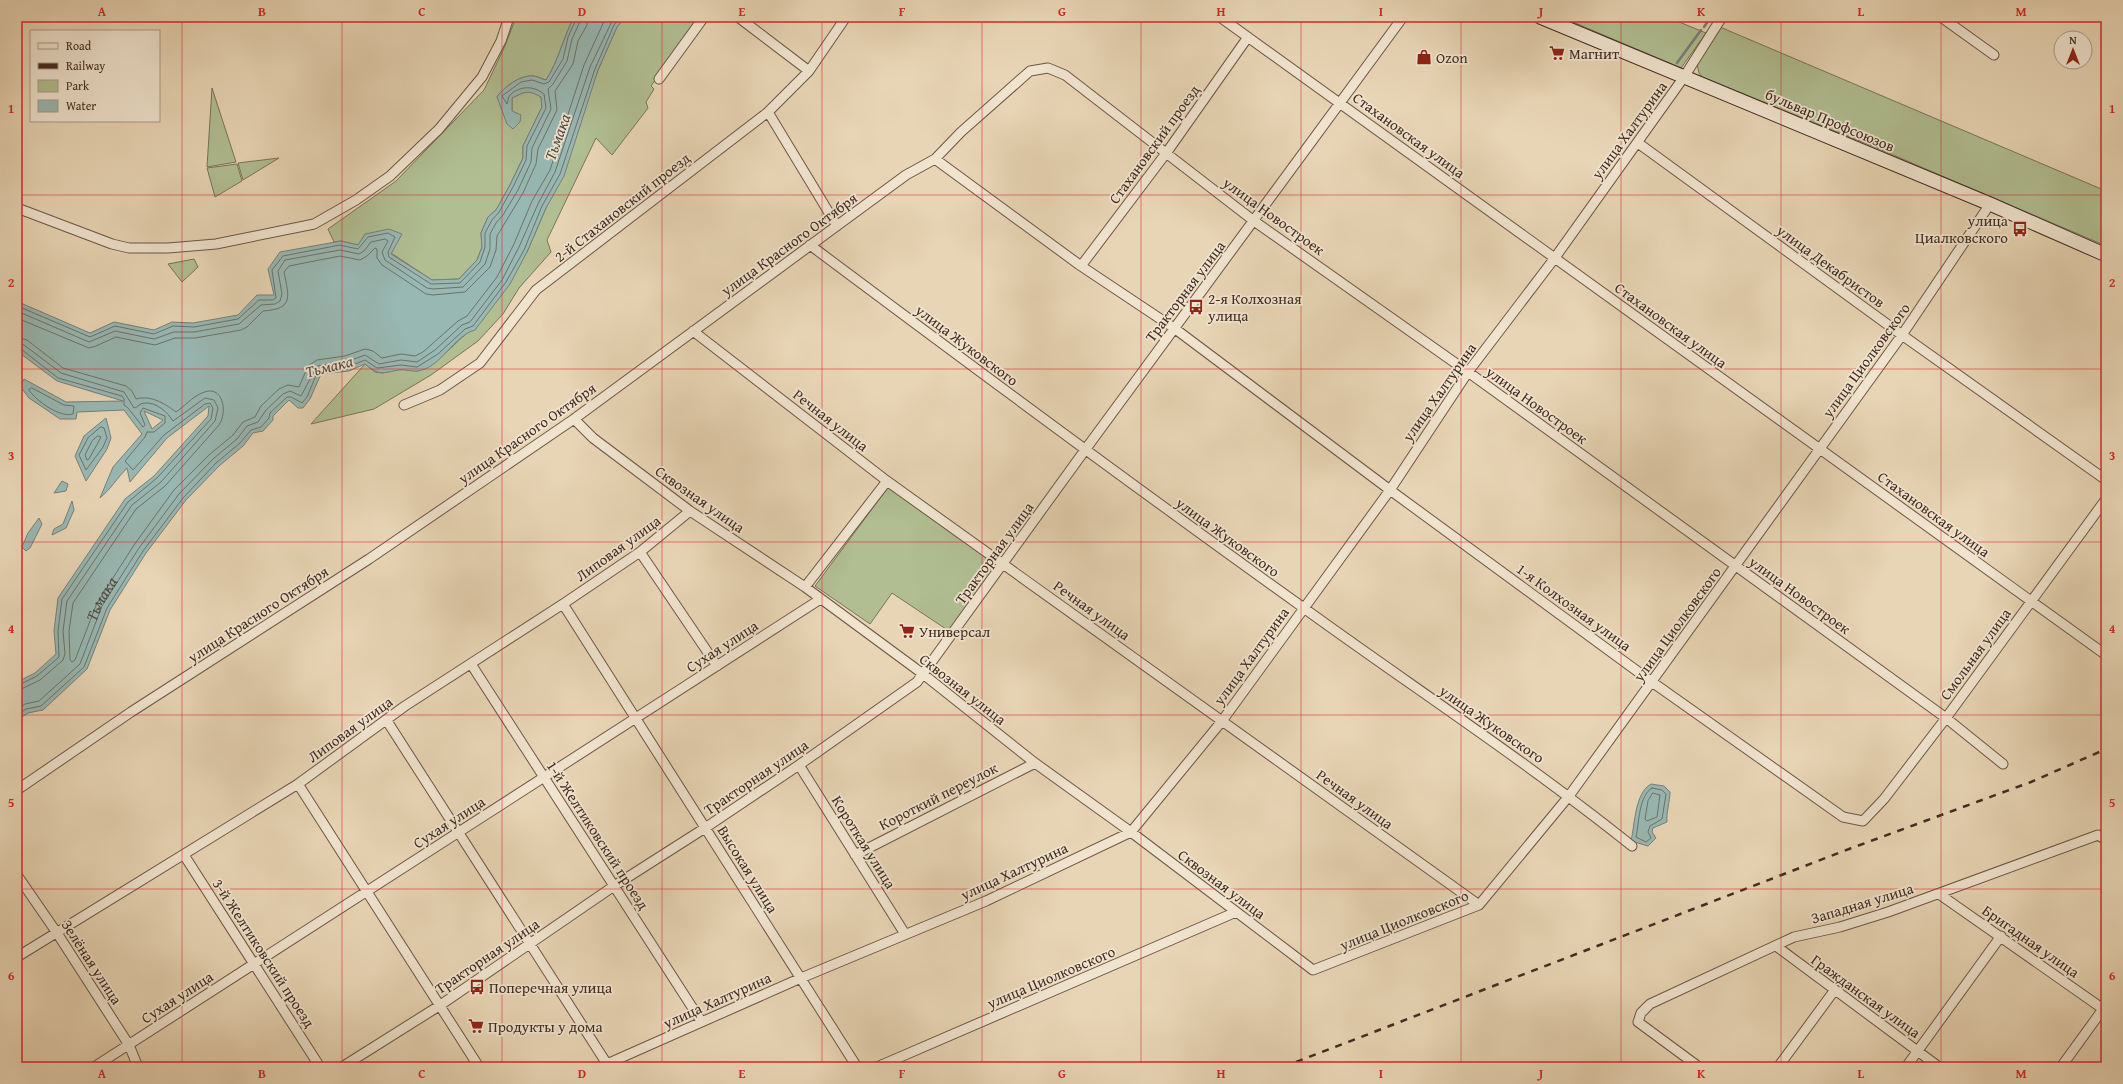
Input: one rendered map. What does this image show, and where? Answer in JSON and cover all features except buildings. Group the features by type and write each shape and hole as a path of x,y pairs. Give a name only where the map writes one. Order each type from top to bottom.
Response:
{"main road":[{"name":"бульвар Профсоюзов","path":"1540,17 1990,204 2106,255"}],"street":[{"path":"17,208 112,244 129,248 168,248 216,244 314,224 356,200 390,176 438,129 482,77 501,41 509,17"},
{"path":"659,79 704,17"},
{"path":"738,17 809,71"},
{"name":"2-й Стахановский проезд","path":"404,405 440,390 480,363 536,290 768,112 809,71 846,17"},
{"name":"Стахановская улица","path":"1220,17 1340,102 1554,259 2106,655"},
{"name":"Тракторная улица","path":"342,1067 439,1006 614,886 705,828 799,765 917,682 1004,564 1084,450 1403,17"},
{"name":"улица Халтурина","path":"603,1066 801,978 986,901 1131,832 1222,721 1390,490 1468,372 1554,259 1638,143 1684,77 1722,17"},
{"path":"1940,17 1994,55"},
{"name":"Стахановский проезд","path":"1081,266 1167,152 1248,37"},
{"name":"улица Новостроек","path":"1030,71 1048,68 1065,75 1167,152 1254,221 1468,372 1946,718 2003,764"},
{"name":"улица Красного Октября","path":"17,790 131,712 369,559 574,419 906,175 935,159 961,132 1030,71"},
{"path":"768,112 837,226"},
{"name":"улица Декабристов","path":"1638,143 1902,335 2106,480"},
{"path":"935,159 1081,266 1174,328 1390,490"},
{"name":"улица Циолковского","path":"1313,970 1479,905 1569,796 1902,335 1990,204"},
{"name":"улица Жуковского","path":"810,245 1084,450 1303,608 1569,796 1632,846"},
{"name":"Речная улица","path":"693,331 887,481 1479,905"},
{"name":"Сквозная улица","path":"574,419 593,438 690,511 805,587 819,600 923,674 1035,763 1131,832 1313,970"},
{"path":"805,587 887,481"},
{"name":"1-я Колхозная улица","path":"1390,490 1652,682 1843,817 1863,821"},
{"name":"Смольная улица","path":"1863,821 1884,799 1946,718 2106,499"},
{"name":"Липовая улица","path":"17,957 298,784 387,721 405,706 563,604 640,552 690,511"},
{"path":"640,552 717,666"},
{"name":"Сухая улица","path":"94,1067 819,600"},
{"name":"Высокая улица","path":"563,604 857,1067"},
{"name":"1-й Желтиковский проезд","path":"471,664 702,1021"},
{"path":"387,721 530,944 603,1066"},
{"name":"Короткий переулок","path":"855,855 1035,763"},
{"name":"Короткая улица","path":"799,765 905,934"},
{"path":"298,784 479,1067"},
{"name":"Западная улица","path":"1699,1067 1638,1022 1642,1013 1650,1004 1794,937 1840,927 1939,894 2098,835 2106,840"},
{"name":"3-й Желтиковский проезд","path":"184,855 320,1067"},
{"name":"Зелёная улица","path":"17,875 57,933 129,1045 138,1067"},
{"name":"Бригадная улица","path":"1939,894 2001,936 2104,1010"},
{"name":"улица Циолковского","path":"877,1067 1236,912"},
{"path":"1906,1067 2001,936"},
{"name":"Гражданская улица","path":"1776,946 1834,991 1939,1067"},
{"path":"1778,1067 1834,991"},
{"path":"2061,1067 2104,1010"}],"green space":[{"path":"516,17 534,17 532,22 552,19 553,17 574,17 554,65 546,80 535,76 523,77 504,89 497,97 501,104 512,111 512,98 526,92 530,92 541,97 542,107 523,146 523,158 510,185 496,210 488,217 481,233 482,247 477,260 459,279 432,280 391,253 341,241 334,242 328,229 396,181 484,90 505,46"},
{"path":"625,17 698,17 651,86 654,89 646,102 648,108 612,155 596,138 547,240 551,252 519,288 503,314 478,341 431,375 374,409 311,424 365,364 375,372 383,373 401,369 418,371 441,357 468,332 527,252 546,208 598,70 617,27"},
{"path":"1561,17 1667,17 1706,33 1681,68"},
{"path":"1720,27 2106,191 2106,246 1872,146 1703,78 1699,73 1697,64"},
{"path":"212,88 236,162 207,167"},
{"path":"279,158 243,180 238,163"},
{"path":"237,164 242,181 215,197 207,168"},
{"path":"194,259 198,267 182,282 168,264"},
{"path":"889,486 997,563 949,631 892,593 870,624 815,586"}],"water":[{"path":"534,17 553,17 552,19 531,22"},
{"name":"Тьмака","path":"574,17 625,17 617,27 598,70 564,176 546,208 527,252 510,284 475,330 460,338 441,358 426,368 418,371 401,370 381,373 365,364 349,371 321,374 310,399 303,408 298,408 289,400 273,416 273,420 263,431 253,433 243,446 219,466 186,500 146,553 110,610 87,669 43,710 28,713 17,720 17,682 35,673 56,654 54,631 58,598 125,499 154,476 208,416 209,406 167,438 130,482 127,468 100,498 113,467 142,434 124,410 77,412 76,419 60,419 29,398 20,386 24,379 66,402 123,401 57,381 17,351 17,298 23,304 90,333 114,322 154,330 172,322 193,323 238,315 257,295 274,295 268,269 280,252 341,241 358,245 365,234 389,229 402,234 391,254 432,280 459,279 477,260 482,247 481,233 488,217 496,210 510,185 523,158 523,146 542,107 541,97 533,93 526,92 512,98 512,111 521,115 520,122 513,129 507,124 497,97 504,89 523,77 535,76 546,80 554,65","holes":["144,411 163,420 152,429"]},
{"path":"106,418 111,438 107,449 86,481 75,456 84,436"},
{"path":"62,481 68,484 66,491 54,493"},
{"path":"72,501 74,510 66,528 52,535 54,529 63,524"},
{"path":"39,518 42,524 30,548 26,551 22,547 28,533"},
{"path":"1651,784 1664,786 1670,792 1670,796 1667,822 1653,828 1652,832 1656,838 1648,846 1631,841 1636,809 1642,794"}],"waterway":[{"path":"1704,27 1711,17"},
{"path":"1677,63 1701,30"}],"railway":[{"path":"1283,1067 1849,849 2031,782 2106,749"}],"place":[{"name":"Магнит","path":"1557,53"},
{"name":"Ozon","path":"1424,57"},
{"name":"улица Циалковского","path":"2020,229"},
{"name":"2-я Колхозная улица","path":"1196,307"},
{"name":"Универсал","path":"907,631"},
{"name":"Поперечная улица","path":"477,987"},
{"name":"Продукты у дома","path":"476,1026"}]}
